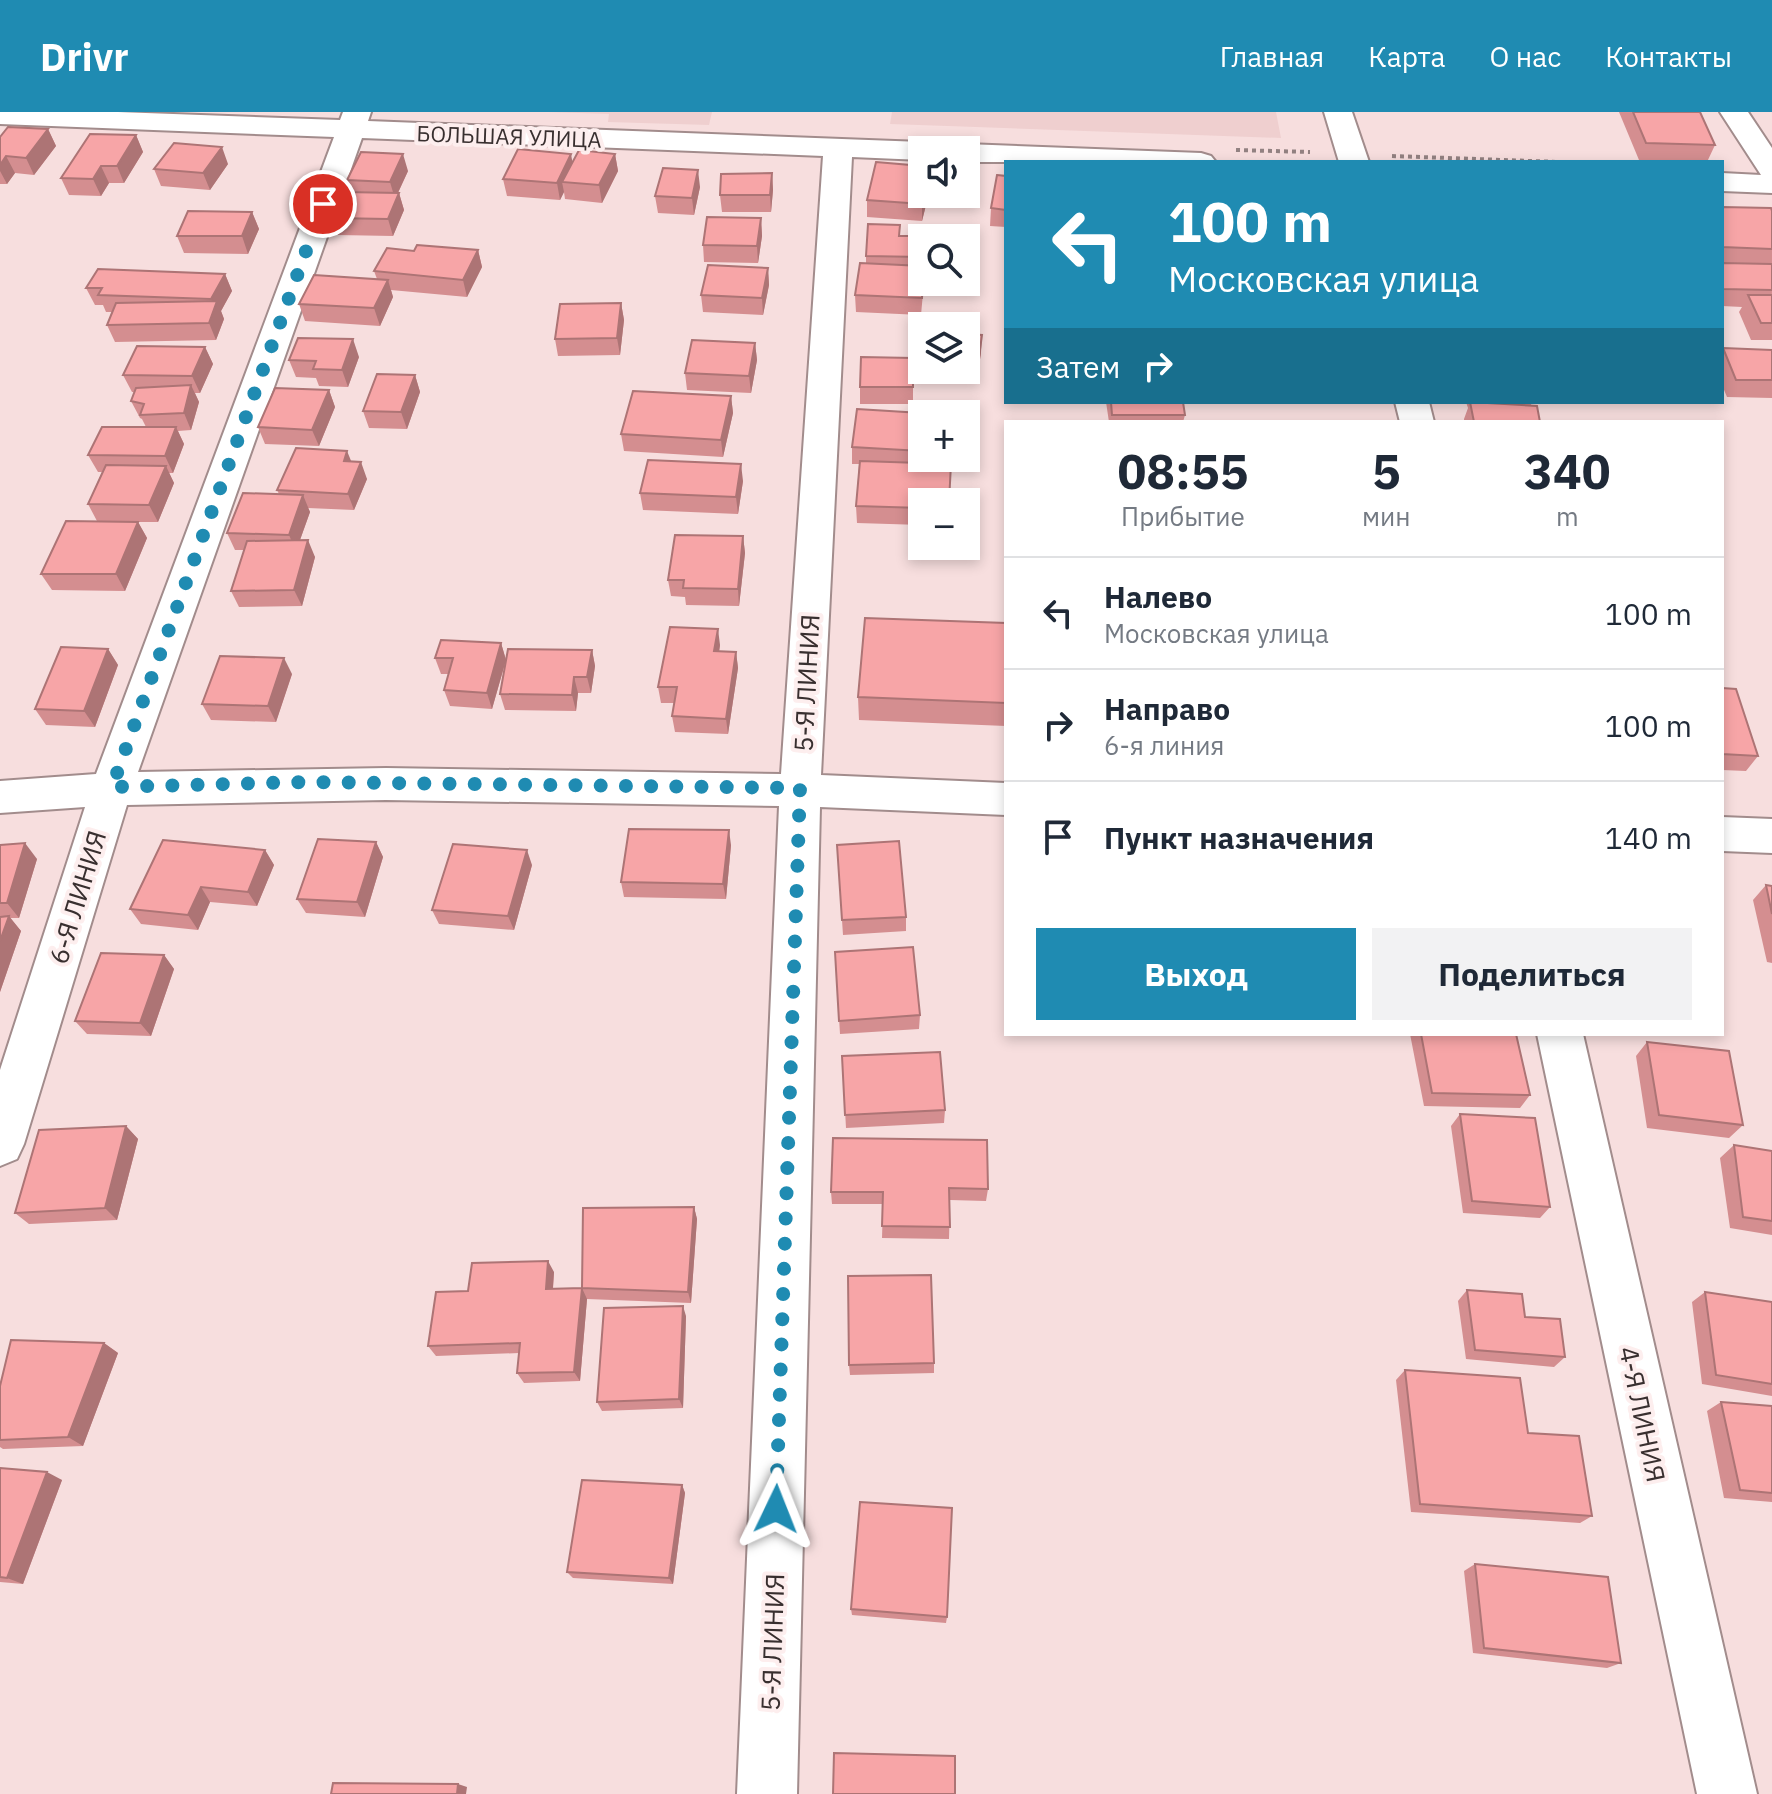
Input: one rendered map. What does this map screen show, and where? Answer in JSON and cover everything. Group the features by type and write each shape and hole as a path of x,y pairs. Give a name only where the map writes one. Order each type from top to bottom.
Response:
{"street":[{"path":"1338,112 1353,160"},
{"path":"1734,112 1772,170"},
{"name":"БОЛЬШАЯ УЛИЦА","path":"0,116 354,121 908,150"},
{"name":"6-Я ЛИНИЯ","path":"0,1144 112,787 354,121"},
{"name":"5-Я ЛИНИЯ","path":"767,1794 800,788 838,148"},
{"path":"980,154 1149,160"},
{"path":"1724,182 1772,184"},
{"path":"0,797 112,787 306,782 800,788 1004,799"},
{"path":"1724,834 1772,836"},
{"name":"4-Я ЛИНИЯ","path":"1560,1036 1727,1794"}],"shaded area":[{"path":"548,112 712,112 709,125 608,122 609,114"},
{"path":"892,112 1276,112 1281,138 890,124"}],"building":[{"path":"1633,112 1700,112 1715,145 1646,143"},
{"path":"8,127 48,129 26,158 6,156 0,165 0,137"},
{"path":"90,134 136,135 117,166 101,166 93,179 61,178"},
{"path":"174,143 222,147 203,173 154,169"},
{"path":"518,149 571,154 557,183 503,179"},
{"path":"579,150 615,154 599,185 562,182"},
{"path":"361,152 403,154 390,182 347,180"},
{"path":"876,162 908,165 908,203 867,200"},
{"path":"663,168 698,170 692,198 655,196"},
{"path":"772,173 770,195 720,195 721,174"},
{"path":"997,175 1004,176 1004,210 991,208"},
{"path":"344,192 399,193 388,219 333,218"},
{"path":"1724,207 1771,208 1772,249 1724,247"},
{"path":"188,211 252,212 242,236 177,236"},
{"path":"707,217 761,218 757,246 703,245"},
{"path":"868,224 900,225 899,236 908,236 908,257 866,256"},
{"path":"417,245 478,250 463,280 374,271 387,248 414,251"},
{"path":"860,263 908,265 908,296 922,296 922,298 855,295"},
{"path":"1724,263 1772,264 1772,290 1724,289"},
{"path":"708,265 768,268 762,298 701,295"},
{"path":"98,269 225,274 211,299 98,295 102,288 86,288"},
{"path":"314,275 388,280 374,308 299,304"},
{"path":"1748,295 1772,295 1772,323 1761,323"},
{"path":"217,301 209,323 107,325 116,303"},
{"path":"621,303 617,338 555,339 560,304"},
{"path":"298,338 353,339 342,370 313,369 316,361 289,360"},
{"path":"692,340 755,343 749,376 685,373"},
{"path":"137,346 205,347 192,376 123,375"},
{"path":"1724,348 1772,350 1772,380 1736,380"},
{"path":"861,357 908,358 908,384 913,384 913,387 860,387"},
{"path":"377,374 415,375 401,412 363,411"},
{"path":"191,385 184,413 140,415 144,404 131,401 136,388"},
{"path":"275,388 329,390 312,430 258,427"},
{"path":"633,391 731,396 721,440 621,434"},
{"path":"1111,404 1183,404 1185,415 1112,415"},
{"path":"1470,404 1537,406 1540,420 1474,420"},
{"path":"857,409 908,412 908,450 852,447"},
{"path":"102,427 176,427 165,456 88,455"},
{"path":"296,448 347,451 344,461 361,462 348,494 277,490"},
{"path":"648,460 741,464 736,497 640,493"},
{"path":"860,461 908,463 908,472 951,472 950,488 908,488 908,508 856,506"},
{"path":"106,465 166,466 149,505 88,504"},
{"path":"243,493 303,495 289,535 227,533"},
{"path":"66,521 138,522 116,574 41,574"},
{"path":"675,535 743,536 738,589 683,588 684,580 668,580"},
{"path":"308,540 294,590 231,591 247,541"},
{"path":"865,618 1004,623 1004,703 858,697"},
{"path":"670,627 718,629 714,651 736,652 726,719 672,716 677,687 658,687"},
{"path":"441,640 501,643 487,693 444,690 453,658 435,658"},
{"path":"61,647 108,649 84,711 35,709"},
{"path":"508,649 592,650 587,677 574,677 572,695 500,694"},
{"path":"220,656 284,658 268,706 202,704"},
{"path":"1724,688 1736,689 1758,756 1724,754"},
{"path":"629,829 729,830 723,884 621,882"},
{"path":"318,839 376,842 357,902 297,899"},
{"path":"163,840 265,850 248,892 201,887 188,915 130,909"},
{"path":"899,841 906,917 842,920 837,845"},
{"path":"25,843 7,903 0,903 0,845"},
{"path":"453,844 527,850 508,916 432,910"},
{"path":"1766,885 1772,886 1772,914"},
{"path":"9,916 0,941 0,917"},
{"path":"913,947 920,1015 839,1021 835,952"},
{"path":"101,953 164,955 140,1023 75,1021"},
{"path":"1421,1036 1516,1036 1530,1095 1432,1093"},
{"path":"1647,1042 1729,1051 1743,1125 1659,1115"},
{"path":"940,1052 945,1110 845,1115 842,1056"},
{"path":"1460,1114 1535,1118 1550,1207 1472,1201"},
{"path":"126,1126 105,1208 15,1213 39,1130"},
{"path":"833,1138 987,1140 988,1189 949,1188 950,1227 882,1226 883,1192 831,1192"},
{"path":"1734,1145 1772,1151 1772,1221 1743,1217"},
{"path":"694,1207 688,1292 582,1288 583,1208"},
{"path":"548,1261 546,1289 582,1288 574,1372 517,1373 520,1343 428,1346 436,1292 468,1291 472,1263"},
{"path":"931,1275 934,1363 849,1365 848,1276"},
{"path":"1467,1290 1522,1294 1525,1317 1560,1319 1565,1357 1475,1350"},
{"path":"1705,1292 1772,1302 1772,1384 1716,1375"},
{"path":"683,1306 679,1399 597,1402 604,1308"},
{"path":"11,1340 104,1343 68,1437 0,1440 0,1386"},
{"path":"1405,1370 1520,1378 1528,1433 1579,1436 1592,1516 1420,1504"},
{"path":"1721,1402 1772,1406 1772,1493 1740,1490"},
{"path":"0,1468 47,1472 7,1578 0,1577"},
{"path":"582,1480 682,1485 669,1578 567,1572"},
{"path":"860,1502 952,1508 947,1617 851,1609"},
{"path":"1475,1564 1608,1577 1621,1663 1484,1648"},
{"path":"834,1753 955,1756 955,1794 833,1794"},
{"path":"333,1783 458,1784 457,1794 331,1794"}],"route":[{"path":"323,204 112,787 306,782 800,788 776,1509"}]}
